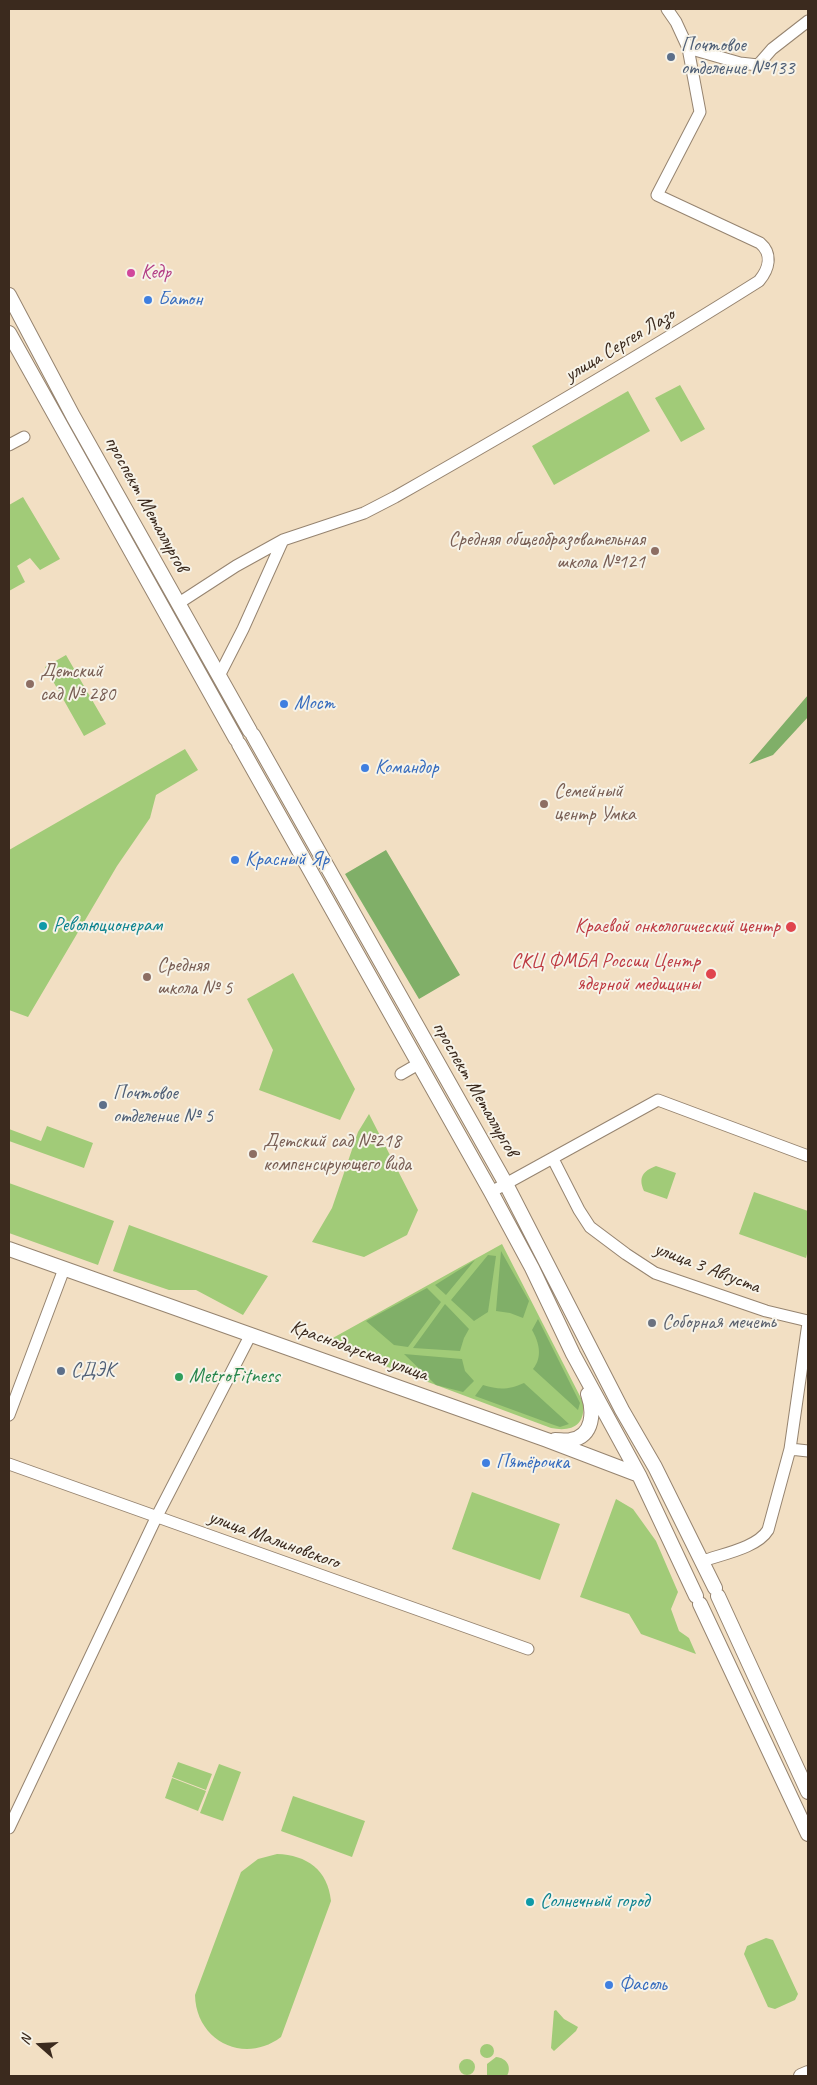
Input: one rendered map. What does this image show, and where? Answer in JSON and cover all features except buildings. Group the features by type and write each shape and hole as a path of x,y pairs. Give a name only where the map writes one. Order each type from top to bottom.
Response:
{"main road":[{"name":"проспект Металлургов","path":"9,295 73,416 506,1184 703,1561 808,1792"},
{"name":"проспект Металлургов","path":"9,333 167,613 328,906 420,1063 532,1268 572,1354 639,1475 808,1834"},
{"path":"167,613 179,603"},
{"name":"Краснодарская улица","path":"9,1249 547,1440 639,1475"},
{"path":"547,1440 571,1441 578,1438 588,1430 592,1420 593,1407 572,1354"},
{"path":"639,1475 655,1467"},
{"path":"801,2076 808,2073"}],"street":[{"name":"улица Сергея Лазо","path":"179,603 236,566 283,540 364,513 395,497 608,375 691,325 763,277 769,260 766,248 760,243 657,195 700,112 688,48 676,22 667,9"},
{"path":"688,48 740,63 758,65 772,49 808,20"},
{"path":"9,445 24,437"},
{"path":"219,676 283,540"},
{"path":"401,1074 420,1063"},
{"path":"491,1192 658,1100 808,1156"},
{"name":"улица 3 Августа","path":"554,1159 579,1210 590,1227 655,1273 766,1311 808,1322"},
{"path":"9,1415 64,1269"},
{"path":"703,1561 755,1543 763,1538 768,1530 790,1449 808,1322"},
{"path":"9,1828 156,1518 251,1334"},
{"path":"790,1449 808,1451"},
{"name":"улица Малиновского","path":"9,1464 156,1518 528,1649"}],"green space":[{"path":"680,385 705,429 681,442 655,398"},
{"path":"628,391 650,431 554,485 532,446"},
{"path":"23,497 60,559 40,570 30,558 17,566 25,582 9,591 9,505"},
{"path":"66,655 106,724 84,736 45,667"},
{"path":"808,695 808,717 773,755 749,764"},
{"path":"185,749 198,770 156,795 150,818 117,866 28,1017 9,1010 9,850"},
{"path":"386,850 460,975 419,999 345,874"},
{"path":"293,973 355,1089 340,1120 259,1090 273,1050 247,999"},
{"path":"369,1114 418,1210 407,1235 364,1257 312,1242 332,1208 358,1132"},
{"path":"47,1126 93,1143 84,1168 9,1141 9,1129 41,1141"},
{"path":"656,1166 676,1173 667,1199 644,1191 642,1186 642,1178 645,1172"},
{"path":"9,1183 114,1221 98,1265 9,1233"},
{"path":"754,1192 808,1211 808,1250 806,1258 739,1234"},
{"path":"129,1225 268,1276 243,1315 196,1290 169,1290 113,1271"},
{"path":"502,1244 583,1402 582,1417 571,1428 551,1428 353,1354 331,1339"},
{"path":"501,1251 529,1301 523,1318 510,1313 496,1311"},
{"path":"488,1255 496,1256 488,1312 474,1321 451,1300"},
{"path":"475,1260 446,1295 435,1285"},
{"path":"427,1288 441,1302 408,1347 394,1345 366,1321"},
{"path":"445,1304 469,1329 460,1351 413,1348"},
{"path":"538,1319 580,1403 578,1410 533,1369 538,1360 539,1350 537,1339 532,1330"},
{"path":"404,1354 462,1359 465,1371 474,1381 463,1392 436,1385"},
{"path":"524,1383 569,1424 560,1427 475,1396 483,1385 503,1388"},
{"path":"472,1492 560,1524 540,1580 452,1549"},
{"path":"616,1499 633,1509 656,1541 678,1592 671,1609 679,1631 689,1638 696,1654 641,1634 629,1614 580,1597"},
{"path":"178,1762 212,1774 206,1790 172,1777"},
{"path":"219,1764 241,1772 223,1821 200,1813"},
{"path":"172,1778 206,1791 198,1811 165,1798"},
{"path":"293,1796 365,1821 352,1857 281,1831"},
{"path":"277,1854 298,1857 314,1866 326,1881 331,1901 281,2037 267,2045 252,2049 238,2048 224,2044 213,2036 204,2025 197,2011 195,1995 241,1872 258,1859"},
{"path":"766,1938 773,1940 798,1994 795,2000 775,2009 768,2007 744,1954 747,1946"},
{"path":"556,2010 564,2019 578,2027 554,2051 551,2048 554,2011"},
{"path":"484,2044 490,2044 494,2051 490,2058 484,2058 480,2054 480,2048"},
{"path":"496,2057 503,2059 508,2064 507,2076 487,2075 487,2064"},
{"path":"467,2059 475,2067 467,2075 459,2067"}],"place":[{"name":"Почтовое отделение №133","path":"671,57"},
{"name":"Кедр","path":"131,273"},
{"name":"Батон","path":"148,300"},
{"name":"Средняя общеобразовательная школа №121","path":"655,551"},
{"name":"Детский сад № 280","path":"30,684"},
{"name":"Мост","path":"284,704"},
{"name":"Командор","path":"365,768"},
{"name":"Семейный центр Умка","path":"544,804"},
{"name":"Красный Яр","path":"235,860"},
{"name":"Революционерам","path":"43,926"},
{"name":"Краевой онкологический центр","path":"791,927"},
{"name":"СКЦ ФМБА России Центр ядерной медицины","path":"711,974"},
{"name":"Средняя школа № 5","path":"147,977"},
{"name":"Почтовое отделение № 5","path":"103,1105"},
{"name":"Детский сад №218 компенсирующего вида","path":"253,1154"},
{"name":"Соборная мечеть","path":"652,1323"},
{"name":"СДЭК","path":"61,1371"},
{"name":"MetroFitness","path":"179,1377"},
{"name":"Пятёрочка","path":"486,1463"},
{"name":"Солнечный город","path":"530,1902"},
{"name":"Фасоль","path":"609,1985"}]}
